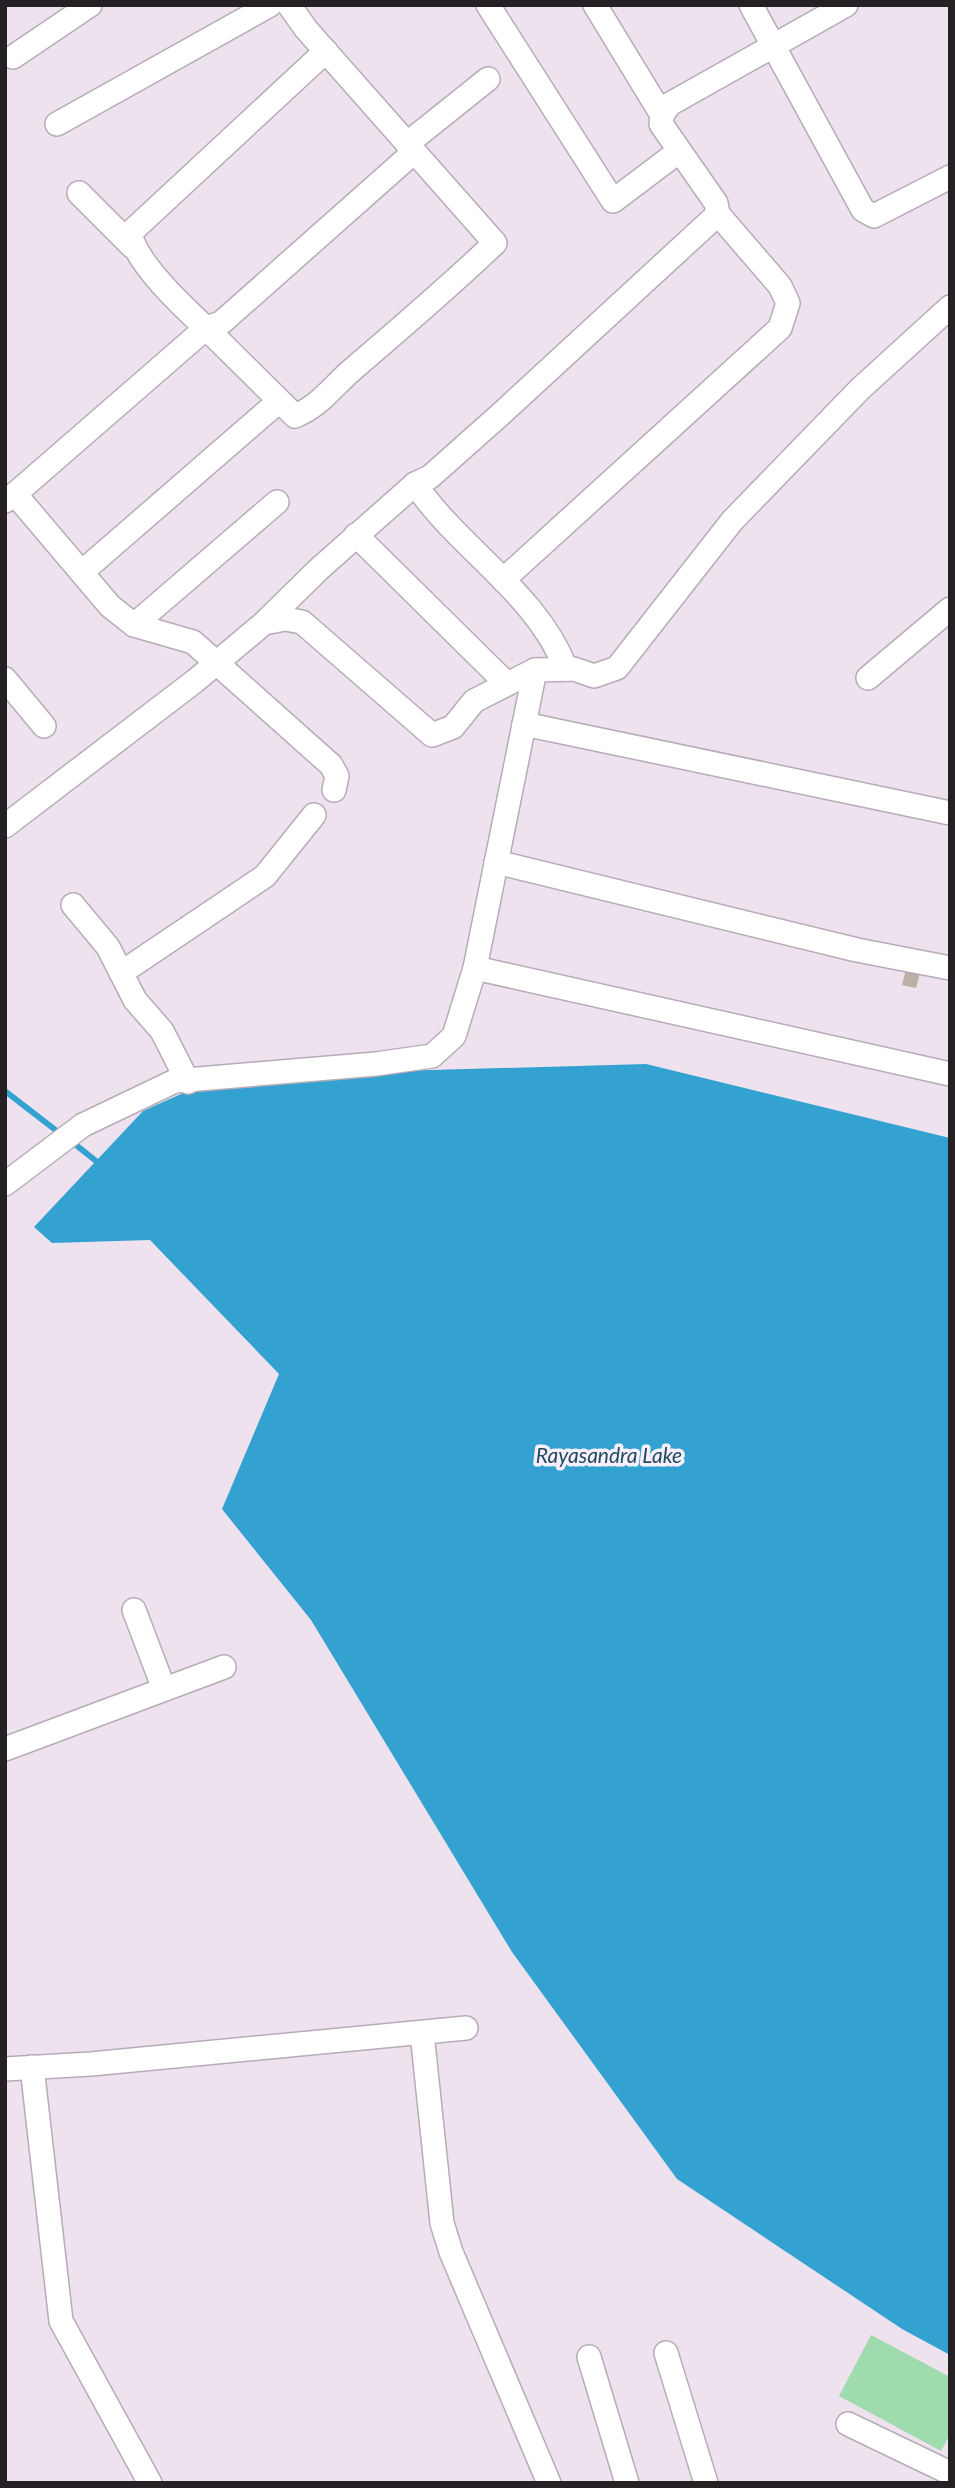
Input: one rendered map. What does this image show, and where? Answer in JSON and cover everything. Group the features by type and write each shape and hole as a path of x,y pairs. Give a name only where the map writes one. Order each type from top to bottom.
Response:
{"street":[{"path":"13,57 90,5"},
{"path":"57,124 270,5"},
{"path":"79,193 132,246 183,307 278,402 295,416 313,409 350,372 495,243 326,51 289,5"},
{"path":"488,5 613,201 678,152"},
{"path":"595,5 662,115"},
{"path":"751,5 863,210 874,216 950,177"},
{"path":"503,580 780,327 788,303 779,286 718,214 716,203 661,124 662,115 670,104 846,5"},
{"path":"132,246 130,233 326,51"},
{"path":"334,790 337,776 331,765 218,662 193,642 134,625 110,606 82,572 10,497 206,328 221,323 290,264 411,147 488,79"},
{"path":"5,826 218,662 356,535 415,484 430,477 502,414 718,214"},
{"path":"264,622 285,619 302,622 432,735 453,727 474,701 535,670 573,668 594,677 617,668 732,521 860,389 950,307"},
{"path":"82,572 278,402"},
{"path":"415,484 538,617 557,645 566,669"},
{"path":"134,625 277,502"},
{"path":"356,535 507,684"},
{"path":"868,678 950,609"},
{"path":"5,1184 83,1125 175,1081 376,1065 432,1056 454,1036 475,968 535,670"},
{"path":"5,679 44,726"},
{"path":"524,724 950,813"},
{"path":"121,973 265,876 314,815"},
{"path":"496,862 857,950 950,968"},
{"path":"73,905 108,947 135,1000 162,1031 188,1082"},
{"path":"475,968 950,1074"},
{"path":"134,1609 164,1689"},
{"path":"5,1749 224,1667"},
{"path":"5,2068 466,2028"},
{"path":"422,2033 442,2223 451,2252 549,2483"},
{"path":"32,2067 61,2321 149,2483"},
{"path":"666,2353 706,2483"},
{"path":"589,2357 627,2483"},
{"path":"848,2424 950,2473"}],"green space":[{"path":"871,2335 950,2377 950,2434 941,2451 839,2396"}],"water":[{"name":"Rayasandra Lake","path":"646,1064 950,1138 950,2355 902,2329 677,2179 512,1952 311,1620 222,1509 279,1374 150,1240 52,1243 34,1227 143,1111 221,1076"}],"building":[{"path":"906,969 920,973 916,988 902,985"}],"waterway":[{"path":"5,1091 62,1135"},
{"path":"71,1141 101,1165"}]}
